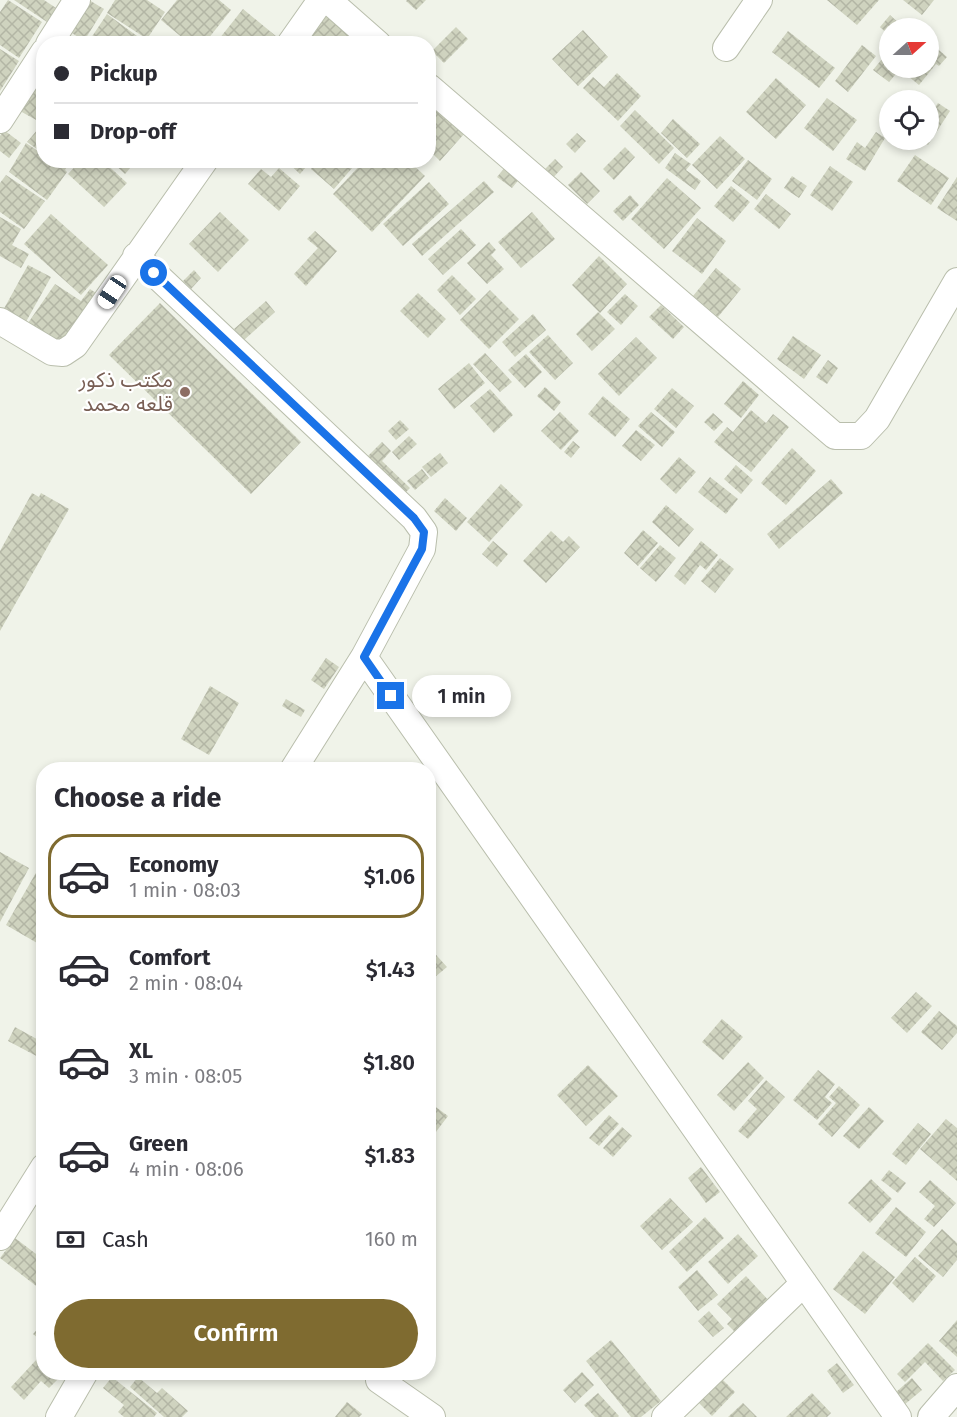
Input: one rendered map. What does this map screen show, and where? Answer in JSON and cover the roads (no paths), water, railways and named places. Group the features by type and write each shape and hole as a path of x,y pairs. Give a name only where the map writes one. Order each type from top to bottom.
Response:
{"street":[{"path":"54,36 77,0"},
{"path":"296,36 321,0"},
{"path":"328,0 369,36"},
{"path":"726,48 759,0"},
{"path":"0,120 36,64"},
{"path":"436,93 835,436 861,436 877,419 957,281"},
{"path":"0,321 52,352 63,353 75,345 200,168"},
{"path":"136,256 414,518 424,532 422,549 364,657 298,762"},
{"path":"364,657 898,1417"},
{"path":"0,1237 36,1180"},
{"path":"665,1417 804,1283"},
{"path":"59,1417 80,1380"},
{"path":"379,1380 432,1417"},
{"path":"931,1417 957,1387"}],"place":[{"name":"مکتب ذکور قلعه محمد","path":"185,392"}]}
